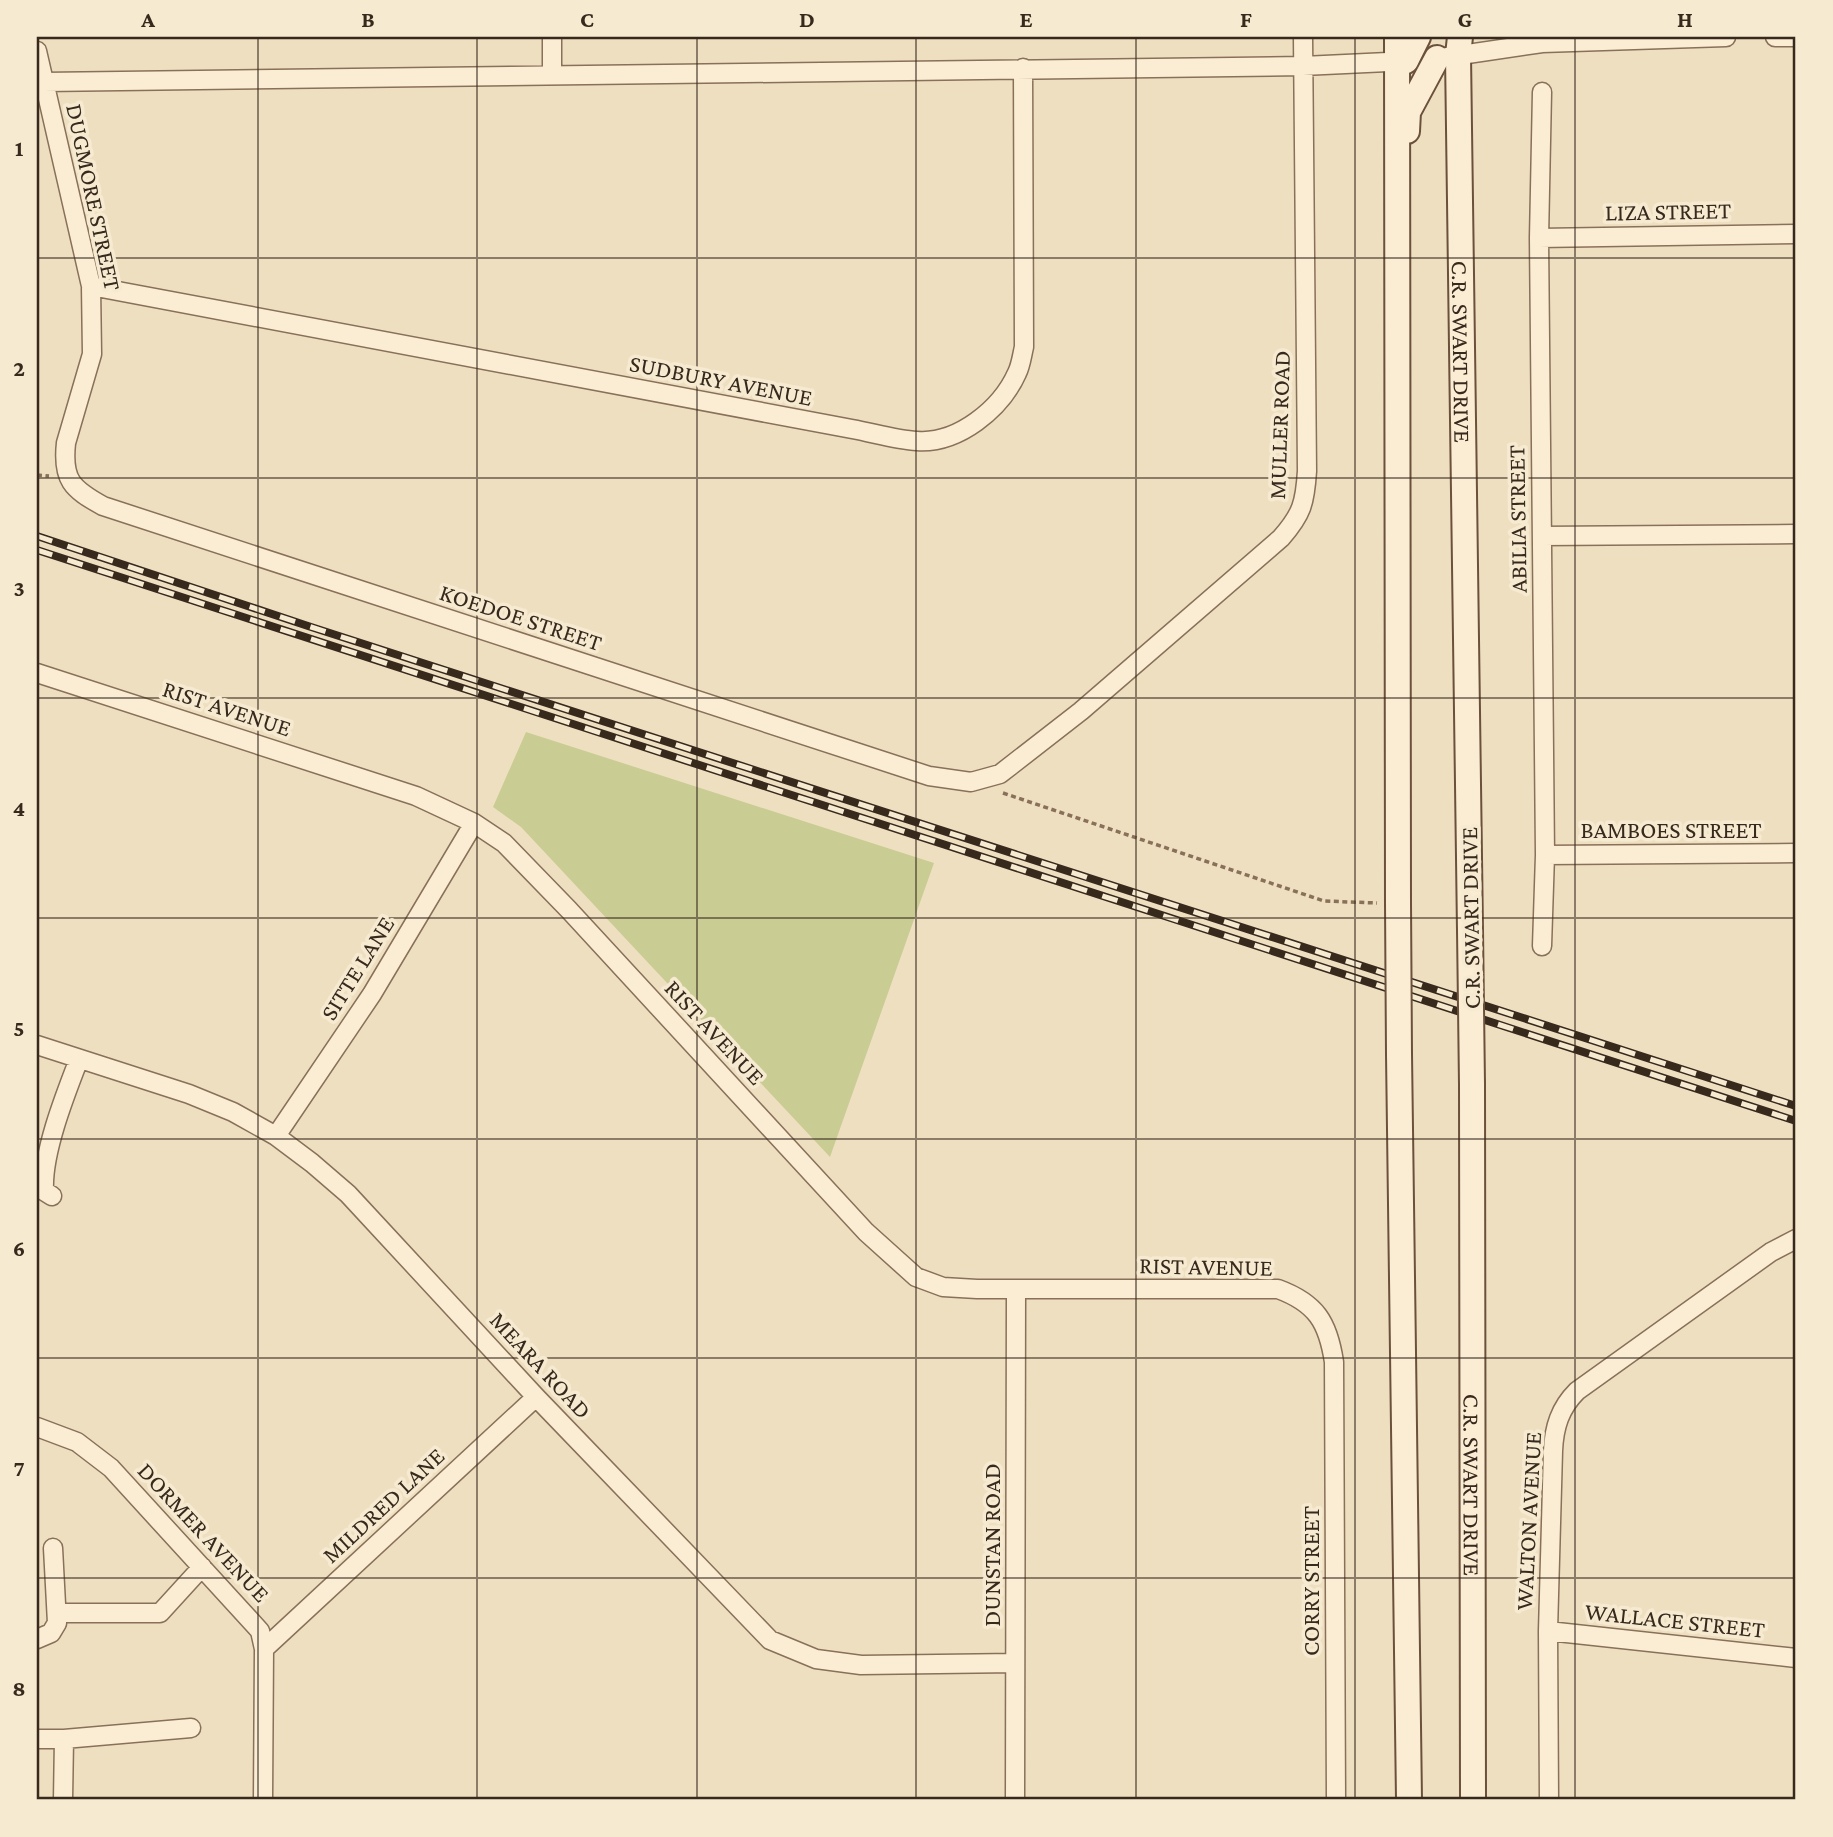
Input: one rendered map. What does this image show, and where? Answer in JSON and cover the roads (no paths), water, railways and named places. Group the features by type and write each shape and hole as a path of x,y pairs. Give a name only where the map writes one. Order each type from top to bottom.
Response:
{"main road":[{"path":"1397,37 1401,62 1397,162 1399,1054 1409,1800"},
{"path":"1401,62 1418,37"},
{"path":"1397,162 1406,138 1408,112 1451,50"},
{"name":"C.R. SWART DRIVE","path":"1451,50 1472,1084 1473,1800"}],"street":[{"path":"552,37 552,74"},
{"name":"MULLER ROAD","path":"971,782 1000,774 1081,711 1281,538 1298,518 1306,498 1307,471 1303,37"},
{"path":"44,82 1303,66 1401,62 1451,50 1542,40 1726,37"},
{"path":"1775,37 1796,37"},
{"name":"DUGMORE STREET","path":"37,51 91,286 92,354 66,443 66,476"},
{"name":"SUDBURY AVENUE","path":"91,286 919,441 956,434 980,419 998,402 1017,374 1024,347 1023,68"},
{"name":"ABILIA STREET","path":"1542,92 1539,238 1545,855 1542,946"},
{"name":"LIZA STREET","path":"1539,238 1796,234"},
{"name":"KOEDOE STREET","path":"66,476 77,489 103,506 929,776 971,782"},
{"path":"1542,536 1796,534"},
{"name":"RIST AVENUE","path":"37,673 416,796 474,823 503,843 522,861 866,1232 916,1278 943,1287 1016,1290 1278,1289 1296,1296 1313,1308 1330,1338 1334,1362"},
{"name":"SITTE LANE","path":"275,1136 372,994 474,823"},
{"name":"BAMBOES STREET","path":"1545,855 1796,853"},
{"name":"MEARA ROAD","path":"37,1045 189,1094 233,1112 275,1136 312,1163 348,1195 536,1397 770,1640 816,1659 861,1665 1015,1663"},
{"path":"52,1196 44,1191 44,1180 56,1122 79,1059"},
{"name":"WALTON AVENUE","path":"1549,1800 1548,1631 1553,1441 1559,1415 1577,1391 1771,1252 1796,1239"},
{"name":"DUNSTAN ROAD","path":"1015,1800 1016,1290"},
{"name":"CORRY STREET","path":"1334,1362 1336,1800"},
{"name":"MILDRED LANE","path":"264,1649 536,1397"},
{"name":"DORMER AVENUE","path":"37,1427 77,1442 92,1451 121,1478 260,1631 264,1649 262,1800"},
{"path":"37,1639 55,1629 58,1614 53,1548"},
{"path":"58,1614 160,1613 202,1567"},
{"name":"WALLACE STREET","path":"1548,1631 1796,1658"},
{"path":"37,1739 64,1740 191,1728"},
{"path":"63,1800 64,1740"}],"railway":[{"path":"37,536 1796,1106"},
{"path":"37,550 1796,1121"}]}
